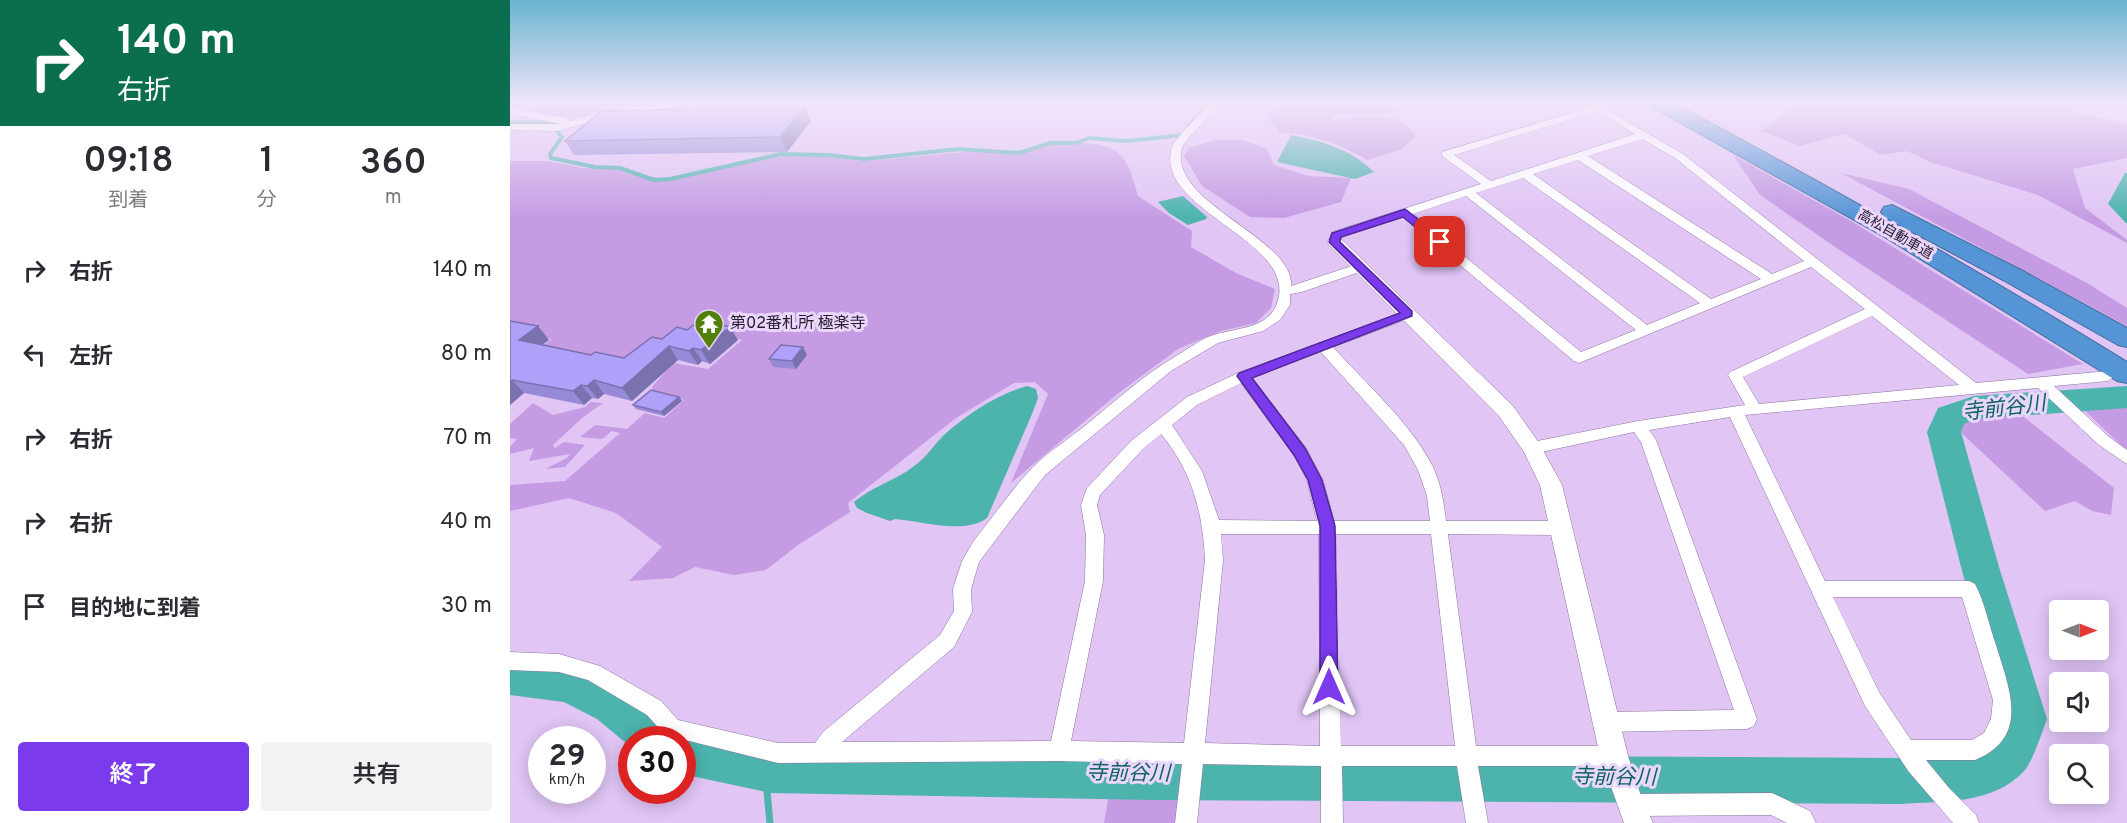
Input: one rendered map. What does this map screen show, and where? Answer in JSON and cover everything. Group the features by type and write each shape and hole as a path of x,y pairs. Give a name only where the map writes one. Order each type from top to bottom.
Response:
{"highway":[{"name":"高松自動車道","path":"1731,141 1975,281 2118,375"},
{"name":"高松自動車道","path":"1757,141 2127,356"},
{"path":"1789,158 2012,275 2127,339"}],"street":[{"path":"821,752 830,739 947,641 963,612 962,589 971,561 979,547 1039,471 1166,368 1214,340 1258,328 1275,317 1283,305 1286,290 1279,267 1256,243 1192,194 1181,177 1176,163 1177,146 1181,141"},
{"path":"1485,141 1446,154 1488,185"},
{"path":"1624,141 1336,235 1335,242 1506,411 1532,448 1551,485 1606,722 1625,789"},
{"path":"1654,141 1679,156 1975,390"},
{"path":"1580,156 1770,279"},
{"path":"1525,174 1710,304"},
{"path":"1467,192 1646,330"},
{"path":"1405,213 1579,358 1813,262"},
{"path":"1286,290 1297,289 1360,267"},
{"path":"1755,410 1736,375 1863,314 1875,311"},
{"path":"1059,751 1094,581 1095,534 1089,506 1093,492 1137,445 1192,401 1243,376 1408,314"},
{"path":"1324,346 1408,441 1426,469 1435,496 1467,763 1477,823"},
{"path":"1532,448 1638,426 1735,411 2118,375"},
{"path":"1243,376 1300,452 1315,480 1327,526 1332,823"},
{"path":"2042,383 2104,441 2127,458"},
{"path":"1735,411 1872,699 1911,758 1941,796 1968,823"},
{"path":"1162,424 1176,439 1200,482 1213,527 1215,560 1186,823"},
{"path":"1606,722 1747,719 1648,440 1638,426"},
{"path":"1213,527 1560,528"},
{"path":"1821,590 1969,590 2003,700 2001,721 1991,740 1974,750 1911,758"},
{"path":"510,661 559,663 593,672 654,708 672,728 778,753 1059,751 1193,759 1467,763 1625,789 1773,804 1802,819 1805,823"}],"shaded area":[{"path":"1067,141 1105,146 1122,156 1128,165 1138,196 1192,231 1191,247 1236,273 1275,289 1271,308 1256,323 1221,331 1178,349 1116,395 1011,483 1048,394 1035,382 1014,383 956,418 848,503 850,512 798,545 766,570 734,575 695,567 673,578 629,581 662,547 616,513 569,498 510,511 510,485 565,481 620,433 612,431 602,439 580,437 595,425 627,429 645,413 664,418 684,400 666,395 654,396 652,387 673,363 708,369 742,340 710,331 635,369 532,353 552,339 510,331 510,161 547,161 583,168 626,170 669,181 745,162 788,155 863,161 978,151 1018,154 1050,142"},
{"path":"1210,141 1247,141 1267,149 1274,165 1309,176 1351,178 1341,202 1284,218 1250,217 1202,186 1184,156 1189,148"},
{"path":"1288,141 1318,141 1355,157 1374,172 1355,179 1277,162"},
{"path":"1327,141 1410,141 1402,149 1368,160"},
{"path":"1788,141 1817,141 1800,146"},
{"path":"1857,141 2127,141 2127,158 2073,169 2085,208 2127,240 2127,243 2038,195 1930,162 1907,151 1881,155"},
{"path":"1733,155 1851,221 2083,364 2028,374 1760,195"},
{"path":"1841,173 1909,189 2087,283 2127,308 2127,326"},
{"path":"2127,173 2127,224 2108,204"},
{"path":"1183,196 1207,217 1206,219 1188,225 1169,213 1158,202"},
{"path":"1027,386 1036,389 1038,398 987,518 966,526 942,526 895,519 890,521 857,508 854,502 918,463 943,436 962,420 1005,394"},
{"path":"591,402 603,403 582,418 553,445 555,448 564,442 585,445 565,467 545,469 567,458 570,454 529,461 534,448 510,454 510,447 517,439 510,438 510,424 533,403 553,415 585,407"},
{"path":"2127,402 2127,451 2084,410"},
{"path":"2015,410 2114,488 2111,515 2092,511 2075,501 2045,511 1956,428 1963,418"},
{"path":"1110,789 1179,790 1176,823 1104,823"}],"building":[{"path":"701,319 730,327 701,350 693,348 689,351 669,346 622,388 594,380 587,386 581,385 573,391 512,380 510,382 510,321 538,326 519,340 591,355 595,352 624,358 652,337 662,339 677,327 687,330"},
{"path":"781,345 803,347 792,361 769,359"},
{"path":"651,390 679,397 661,412 633,405"}],"waterway":[{"path":"559,141 550,154 551,158 595,167 620,168 654,180 670,179 781,154 828,155 864,159 959,149 1019,153 1050,143 1080,141"},
{"name":"寺前谷川","path":"696,754 771,770 1155,777 1900,781 1980,774 2009,754 2025,719 1980,567 1944,432 1950,416 1974,408 2127,397"},
{"name":"寺前谷川","path":"510,675 568,683 613,704 640,726"},
{"path":"770,823 766,781 771,770"}],"place":[{"name":"第02番札所 極楽寺","path":"709,350"}],"route":[{"path":"1329,687 1327,526 1315,480 1300,452 1243,376 1408,314 1335,242 1336,235 1405,213 1440,242"}]}
